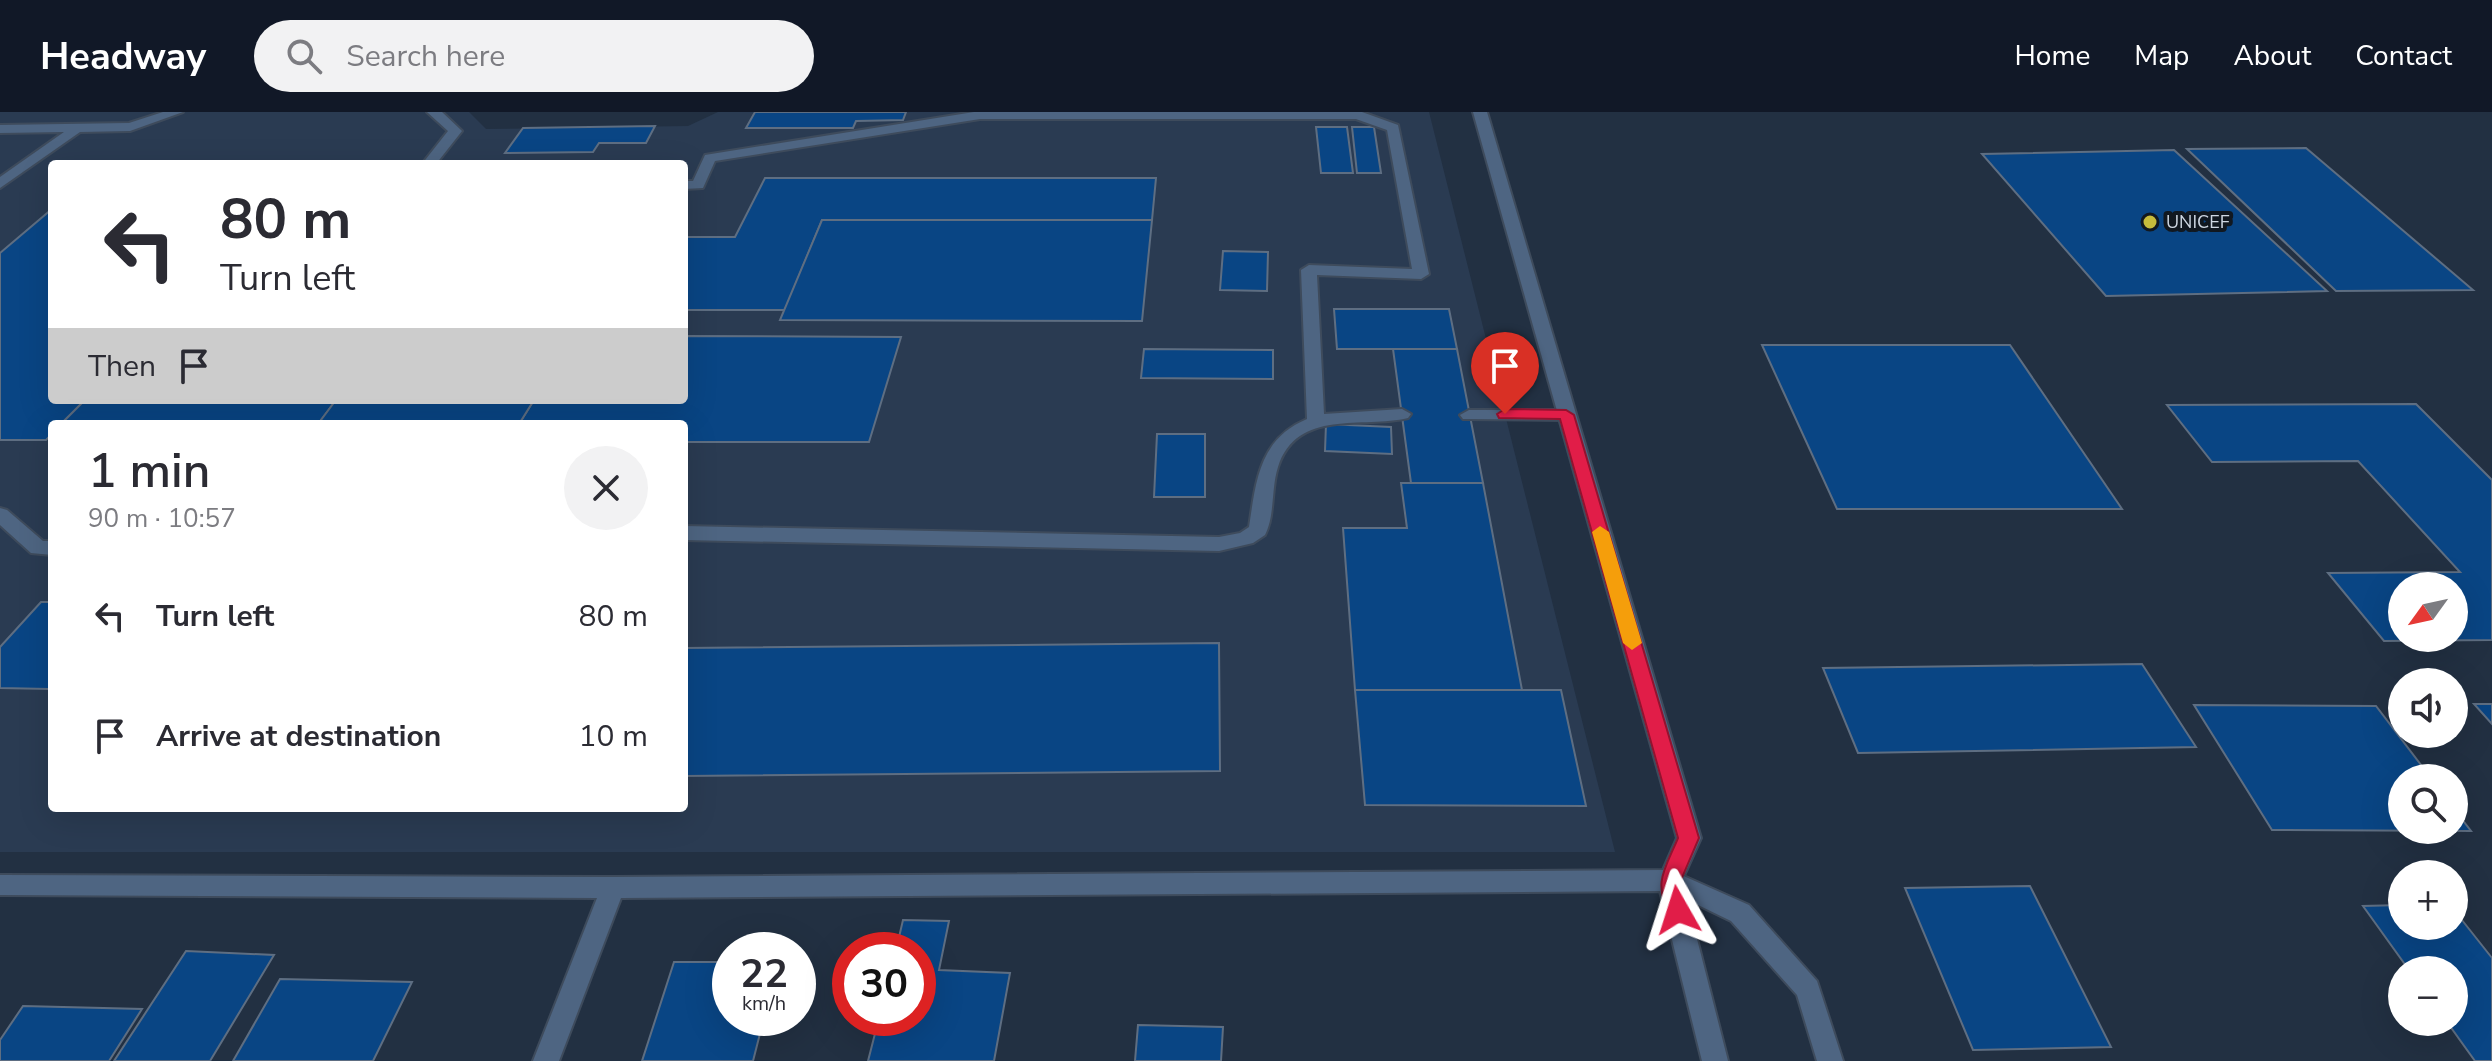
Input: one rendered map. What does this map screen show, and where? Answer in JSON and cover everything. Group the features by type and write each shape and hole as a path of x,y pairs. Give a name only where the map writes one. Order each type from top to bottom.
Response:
{"street":[{"path":"0,129 130,127 176,112"},
{"path":"432,160 455,131 434,112"},
{"path":"1480,112 1689,838 1670,880 1715,1061"},
{"path":"688,185 698,185 710,158 980,115 1358,115 1393,128 1421,274 1309,270 1316,423"},
{"path":"0,184 75,130"},
{"path":"688,533 1219,544 1246,538 1258,530 1272,458 1286,437 1299,427 1338,418 1402,414"},
{"path":"1469,415 1566,415"},
{"path":"0,514 38,548 48,548"},
{"path":"0,885 613,888 1670,880 1740,913 1808,989 1830,1061"},
{"path":"546,1061 613,888"}],"shaded area":[{"path":"0,112 469,112 486,129 688,126 718,112 1429,112 1615,852 0,852"}],"building":[{"path":"755,112 906,112 903,120 856,121 853,128 746,128"},
{"path":"655,126 646,143 599,143 593,152 505,153 523,128"},
{"path":"1316,127 1347,127 1353,173 1321,173"},
{"path":"1352,127 1374,127 1381,173 1357,173"},
{"path":"2306,148 2473,290 2336,291 2187,149"},
{"path":"2174,150 2327,291 2106,296 1982,154"},
{"path":"765,178 1156,178 1152,220 822,220 785,310 688,310 688,237 735,237"},
{"path":"48,212 48,404 81,404 65,420 48,420 46,440 0,440 0,253"},
{"path":"822,220 1152,220 1142,321 780,320"},
{"path":"1223,251 1268,252 1267,291 1220,290"},
{"path":"1334,309 1449,309 1457,349 1337,349"},
{"path":"688,336 901,337 869,442 688,442 688,420 522,420 532,404 688,404"},
{"path":"1762,345 2010,345 2122,509 1837,509"},
{"path":"1144,349 1273,350 1273,379 1141,378"},
{"path":"1393,349 1457,349 1483,483 1411,483"},
{"path":"81,404 333,404 321,420 65,420"},
{"path":"333,404 532,404 522,420 321,420"},
{"path":"2416,404 2492,480 2492,640 2468,640 2468,572 2460,572 2358,461 2212,462 2167,405"},
{"path":"1326,424 1391,427 1392,454 1325,451"},
{"path":"1157,434 1205,434 1205,497 1154,497"},
{"path":"1401,483 1483,483 1522,690 1355,690 1343,528 1407,528"},
{"path":"2328,573 2388,573 2388,641 2384,641"},
{"path":"41,602 48,602 48,689 0,688 0,647"},
{"path":"1219,643 1220,771 688,776 688,648"},
{"path":"2142,664 2196,747 1858,753 1823,668"},
{"path":"1355,690 1561,690 1586,806 1365,805"},
{"path":"2474,704 2492,704 2492,724"},
{"path":"2194,705 2376,706 2388,722 2388,748 2408,748 2420,764 2388,764 2388,831 2272,830"},
{"path":"2030,886 2111,1047 1973,1050 1905,888"},
{"path":"2388,905 2388,940 2468,940 2468,928 2492,958 2492,1061 2475,1061 2457,1036 2468,1036 2468,956 2399,956 2363,906"},
{"path":"903,920 949,921 939,970 1010,973 994,1061 868,1061 874,1036 936,1036 936,932 900,932"},
{"path":"186,951 274,955 210,1061 114,1061"},
{"path":"674,962 712,962 712,1036 759,1036 753,1061 642,1061"},
{"path":"280,979 412,982 373,1061 233,1061"},
{"path":"23,1006 142,1009 109,1061 0,1061 0,1040"},
{"path":"1138,1025 1223,1027 1221,1061 1135,1061"}],"slow traffic":[{"path":"1600,532 1632,643"}],"place":[{"name":"UNICEF","path":"2150,222"}],"route":[{"path":"1505,414 1566,415 1689,838 1670,880 1678,910"}]}
